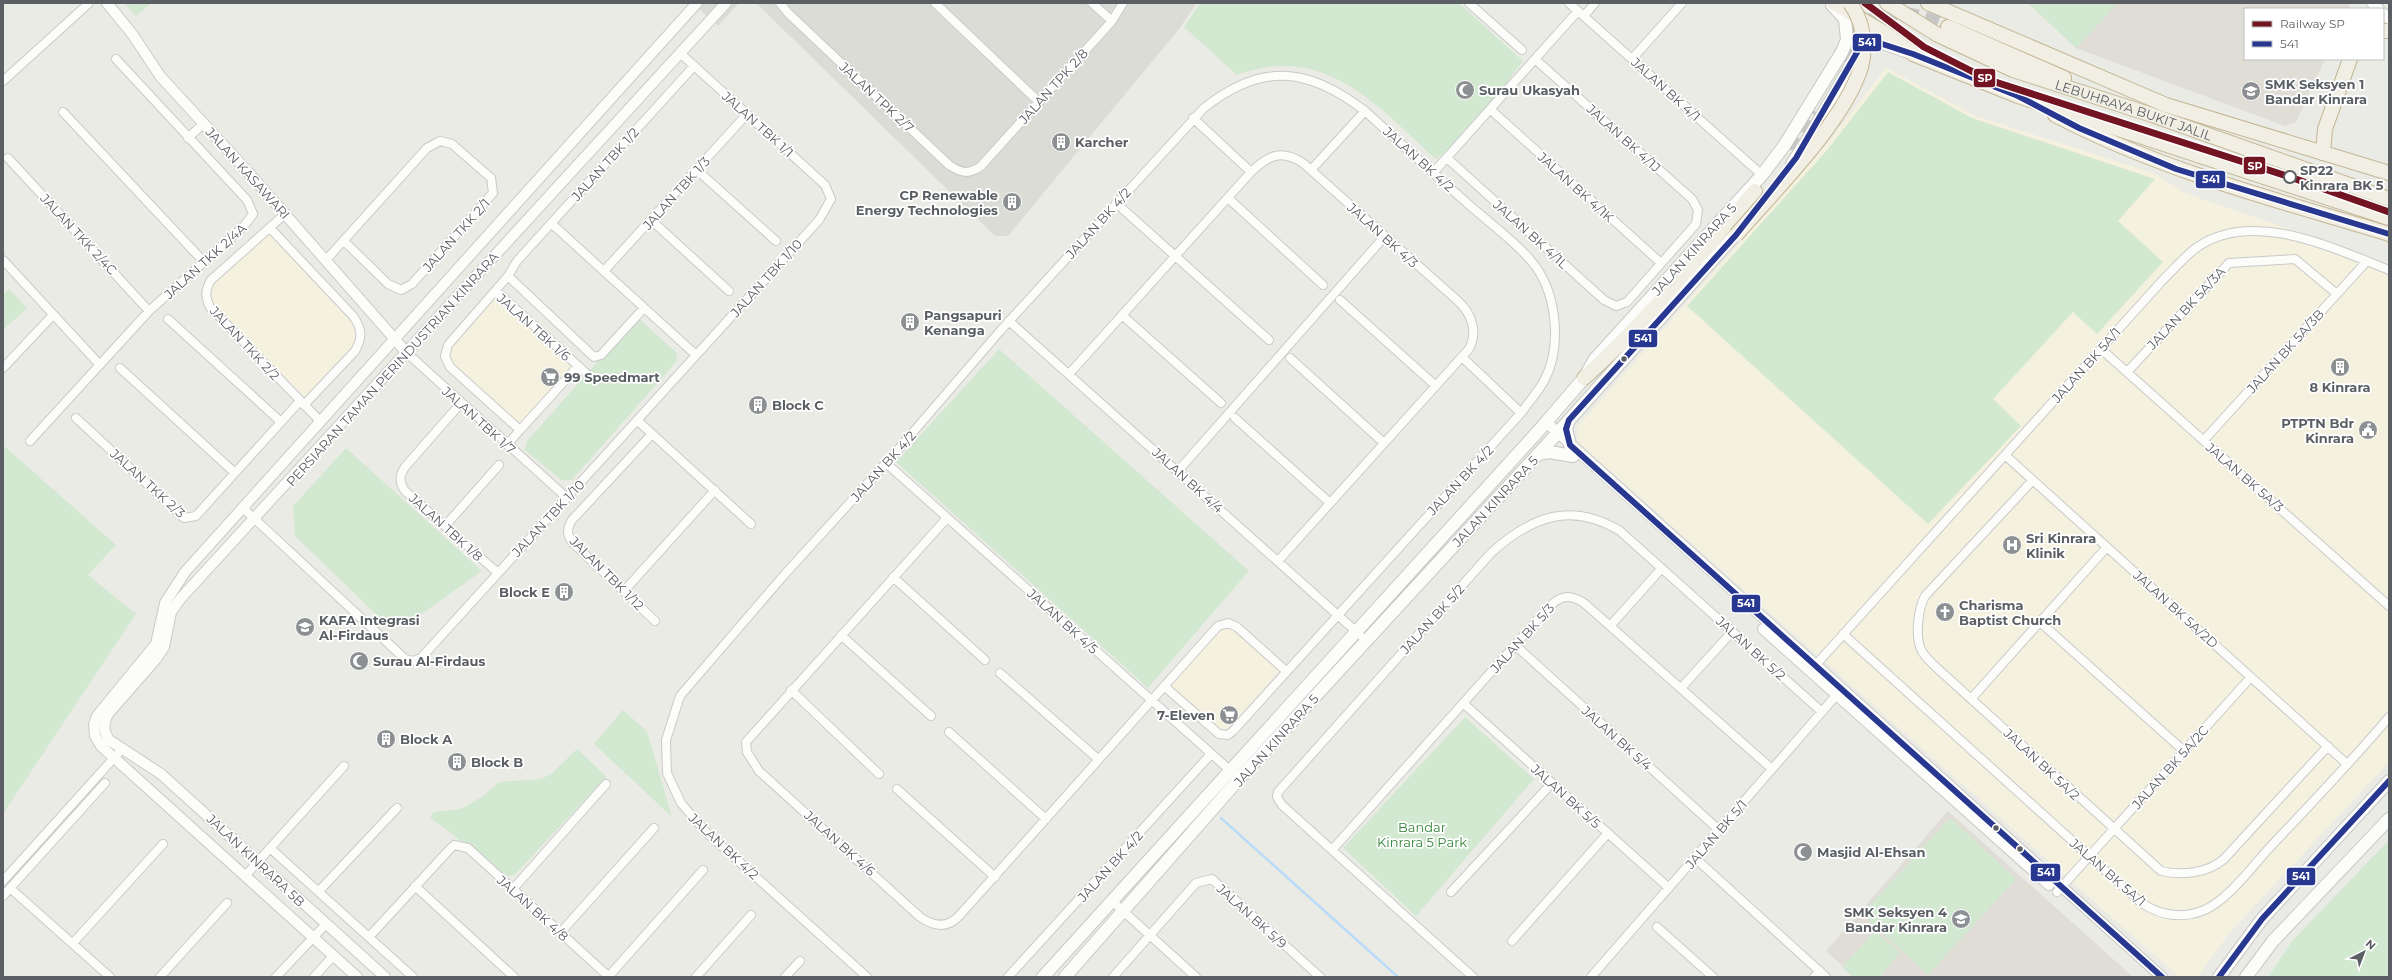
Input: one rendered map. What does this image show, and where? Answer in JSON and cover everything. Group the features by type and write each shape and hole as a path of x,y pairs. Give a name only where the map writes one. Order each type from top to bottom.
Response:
{"highway":[{"name":"LEBUHRAYA BUKIT JALIL","path":"1834,3 1883,32 1913,54 2018,96 2389,218"},
{"path":"1736,235 1820,137 1856,81 1861,66 1863,37 1857,14 1850,3"},
{"name":"LEBUHRAYA BUKIT JALIL","path":"1887,3 1938,35 2013,70 2152,115 2389,199"},
{"path":"1928,3 2166,104 2389,173"},
{"path":"1948,27 2066,79 2137,105 2152,115"},
{"path":"2322,153 2326,129 2350,60"},
{"path":"2018,96 2079,128 2176,170 2389,234"},
{"path":"1584,378 1630,333 1755,191"}],"main road":[{"name":"JALAN KINRARA 5","path":"1043,977 1111,900 1357,632 1544,425 1584,378 1595,359 1762,175 1803,116 1847,40 1845,19 1830,3"},
{"name":"JALAN KINRARA 5","path":"1065,977 1240,779 1569,420 1736,235 1796,158 1863,45 1874,40 1913,54"},
{"path":"1538,454 1571,450 1566,429 1569,420"},
{"path":"2220,977 2262,919 2389,781"},
{"path":"2246,977 2273,941 2389,819"}],"street":[{"name":"JALAN KASAWARI","path":"107,3 133,35 160,76 204,123 395,337"},
{"name":"PERSIARAN TAMAN PERINDUSTRIAN KINRARA","path":"114,758 101,746 96,736 94,724 97,716 156,644 159,635 162,613 169,594 242,508 697,3"},
{"name":"JALAN TPK 2/7","path":"780,3 788,13 949,165 966,173 974,172 981,166"},
{"path":"935,3 1039,102"},
{"path":"1092,3 1112,21"},
{"name":"JALAN TPK 2/8","path":"981,166 1112,21 1123,3"},
{"path":"1469,3 1522,50"},
{"name":"JALAN BK 4/1","path":"1569,3 1762,175"},
{"path":"1433,173 1536,60 1581,14 1595,3"},
{"path":"1632,59 1682,3"},
{"path":"3,81 88,4"},
{"name":"PERSIARAN TAMAN PERINDUSTRIAN KINRARA","path":"122,749 109,740 104,732 104,722 108,714 156,659 164,647 172,612 181,598 407,353 680,53 720,5"},
{"name":"JALAN TBK 1/1","path":"680,53 825,185 831,199"},
{"name":"JALAN TKK 2/4A","path":"30,441 149,311 250,220 253,214 252,207 247,200 116,59"},
{"name":"JALAN BK 4/1J","path":"1536,60 1692,199 1698,210 1696,224 1661,263"},
{"name":"JALAN TBK 1/2","path":"496,291 508,276 517,261 694,66"},
{"name":"JALAN BK 4/2","path":"866,977 690,815 673,789 667,773 666,740 684,692 785,574 886,463 1009,321 1193,118 1226,91 1252,79 1267,75 1294,77 1319,82 1343,94 1365,111 1512,243 1536,267 1548,292 1554,324 1554,351 1544,380 1521,413 1337,614 1233,731 1223,736 1215,732 1164,686"},
{"name":"JALAN BK 4/1K","path":"1491,110 1661,263"},
{"path":"1311,170 1365,111"},
{"path":"63,112 204,262"},
{"name":"JALAN TBK 1/3","path":"604,271 747,114"},
{"path":"1193,118 1251,172"},
{"path":"188,138 204,123"},
{"name":"JALAN TKK 2/1","path":"326,260 344,240 427,148 440,141 452,144 491,178 493,193 412,284 401,290 388,284 344,240"},
{"name":"JALAN BK 4/3","path":"1069,374 1251,172 1264,161 1273,156 1284,155 1294,158 1311,170 1462,304 1468,313 1474,332 1473,342 1462,357 1278,561"},
{"name":"JALAN TKK 2/4C","path":"8,158 149,311"},
{"name":"JALAN BK 4/1L","path":"1447,158 1604,300 1616,306 1626,302 1661,263"},
{"path":"697,170 776,241"},
{"path":"1228,198 1324,285"},
{"name":"JALAN TBK 1/10","path":"242,508 405,659 414,661 421,658 638,421 696,354 818,220 831,199"},
{"path":"1116,203 1269,340"},
{"name":"JALAN TKK 2/2","path":"285,214 211,280 207,288 206,300 210,307 320,421"},
{"path":"651,220 729,291"},
{"path":"551,223 696,354"},
{"path":"270,228 353,316 359,325 361,333 360,342 355,351 302,403"},
{"name":"JALAN BK 5A/1","path":"1812,669 2101,348 2184,259 2197,248 2225,235 2252,230 2271,231 2367,261 2389,270"},
{"path":"1178,471 1385,236"},
{"name":"JALAN BK 5A/3A","path":"2127,372 2229,263 2295,259 2337,294"},
{"path":"3,260 99,364"},
{"name":"JALAN BK 5A/3B","path":"2204,440 2367,261"},
{"path":"508,276 594,357 601,356 644,308"},
{"name":"JALAN TBK 1/6","path":"507,445 578,366 496,291 448,345 445,356 450,367 520,430"},
{"path":"1340,300 1436,386"},
{"path":"3,368 53,315"},
{"path":"1122,315 1221,403"},
{"path":"168,319 281,422"},
{"name":"JALAN BK 4/4","path":"1009,321 1367,641"},
{"name":"JALAN TBK 1/7","path":"395,337 407,353 567,498"},
{"name":"JALAN BK 5A/3","path":"2101,348 2277,504 2389,606"},
{"path":"1462,357 1521,413"},
{"path":"1290,358 1384,443"},
{"path":"578,366 586,372"},
{"path":"120,368 235,473"},
{"name":"JALAN TKK 2/3","path":"76,418 184,518 196,516 281,422 302,403"},
{"name":"JALAN TBK 1/8","path":"461,403 405,467 400,478 405,491 498,573"},
{"path":"1235,418 1330,503"},
{"path":"638,421 751,524"},
{"path":"1544,425 1812,669 2059,889 2162,977"},
{"name":"JALAN TBK 1/12","path":"652,434 572,520 567,530 568,535 574,544 655,621"},
{"name":"JALAN BK 5A/2D","path":"2006,455 2347,764"},
{"name":"JALAN BK 4/5","path":"886,463 1240,779"},
{"path":"445,526 499,465"},
{"name":"JALAN BK 5A/2","path":"2034,480 1933,586 1920,606 1920,645 1922,653 2114,830 2161,871 2168,873 2210,870 2224,859 2328,746"},
{"path":"624,591 715,490"},
{"name":"JALAN BK 5/2","path":"1473,977 1282,805 1277,798 1278,792 1491,553 1513,533 1539,520 1551,517 1591,518 1606,522 1620,530 1661,569 1822,712"},
{"name":"JALAN BK 4/6","path":"947,518 790,690 746,742 747,752 759,771 920,917 930,923 940,925 955,920 1218,626 1228,623 1237,627 1286,671"},
{"path":"1971,699 2107,547"},
{"path":"1611,625 1661,569"},
{"path":"893,577 985,660"},
{"name":"JALAN BK 5/3","path":"1332,850 1554,602 1562,597 1570,596 1577,599 1611,625 1772,769"},
{"path":"2040,622 2184,752"},
{"path":"1681,688 1732,632"},
{"name":"JALAN BK 5A/1","path":"1843,634 2148,908 2160,913 2181,916 2203,911 2213,906 2233,887 2389,717"},
{"path":"841,635 931,716"},
{"name":"JALAN BK 5/4","path":"1515,645 1719,830"},
{"path":"1000,673 1098,759"},
{"name":"JALAN BK 5A/2C","path":"2059,889 2251,677"},
{"path":"790,690 879,774"},
{"name":"JALAN BK 5/1","path":"1591,977 1839,693"},
{"name":"JALAN BK 5/5","path":"1463,703 1668,888"},
{"path":"949,732 1046,819"},
{"path":"3,881 122,749"},
{"name":"JALAN KINRARA 5B","path":"122,749 161,774 385,977"},
{"name":"JALAN BK 4/2","path":"1008,977 1211,754"},
{"name":"JALAN KINRARA 5B","path":"114,758 246,875 357,977"},
{"path":"246,875 344,766"},
{"path":"3,896 105,783"},
{"path":"1451,892 1552,783"},
{"path":"512,888 606,784"},
{"path":"897,789 995,877"},
{"path":"319,891 397,808"},
{"path":"561,932 654,828"},
{"path":"1512,941 1608,833"},
{"path":"73,943 163,844"},
{"name":"JALAN BK 4/8","path":"415,886 454,845 468,848 609,977"},
{"path":"270,848 413,977"},
{"path":"1695,858 1820,975"},
{"path":"609,977 703,870"},
{"name":"JALAN BK 5/9","path":"1149,935 1196,883 1212,880 1320,977"},
{"path":"369,937 415,886 514,977"},
{"path":"10,888 110,977"},
{"path":"2059,889 2152,977"},
{"path":"1111,900 1196,977"},
{"path":"160,977 227,903"},
{"path":"696,977 750,915"},
{"path":"276,977 326,924"},
{"path":"1657,927 1713,977"},
{"path":"1113,977 1149,935"},
{"path":"315,976 333,956"},
{"path":"785,977 800,961"}],"shaded area":[{"path":"693,3 739,3 718,26"},
{"path":"756,3 1197,3 1179,29 1008,236 995,236"},
{"name":"SMK Seksyen 1 Bandar Kinrara","path":"2028,3 2350,3 2348,8 2244,8 2244,60 2325,60 2296,122 2285,126 2076,48"},
{"path":"1886,68 1976,116 2156,174 2185,193 2389,264 2389,762 2230,932 2198,977 2179,977 1578,442 1577,427 1828,143"},
{"path":"270,233 356,327 358,334 353,348 305,398 211,301 210,292 214,282"},
{"path":"497,296 573,367 520,425 453,365 449,355 452,347 468,327"},
{"path":"1226,626 1235,630 1280,670 1225,732 1220,732 1169,686 1220,629"},
{"name":"SMK Seksyen 4 Bandar Kinrara","path":"1948,811 2133,977 1855,977 1826,951"}],"green space":[{"path":"124,3 151,3 136,16"},
{"path":"1200,3 1459,3 1523,61 1470,132 1436,159 1370,100 1347,85 1323,73 1297,67 1268,67 1237,75 1184,27"},
{"path":"2028,3 2118,3 2076,48"},
{"path":"1888,72 1972,118 2155,179 2118,221 2163,262 2097,334 2073,312 1993,399 2021,426 1928,524 1687,306 1828,149"},
{"path":"9,289 27,308 3,330 3,295"},
{"path":"637,317 676,352 677,361 572,480 561,480 525,450 527,441"},
{"path":"999,349 1249,571 1148,688 896,462"},
{"path":"3,445 116,545 88,575 136,614 3,814"},
{"path":"346,448 482,571 417,617 401,624 385,623 295,536 293,506"},
{"path":"623,710 647,731 672,817 594,744"},
{"name":"Bandar Kinrara 5 Park","path":"1465,717 1534,779 1416,916 1343,848"},
{"path":"577,749 607,777 515,874 507,877 430,817 434,812 461,809 483,796 499,782 541,779 551,774"},
{"path":"1950,818 2016,879 1928,975 1862,914"},
{"path":"2389,840 2389,977 2268,977 2293,940"},
{"path":"1875,931 1900,953 1879,977 1853,977 1842,967"}],"waterway":[{"path":"1221,818 1398,977"}],"tunnel":[{"path":"1842,60 1862,28 1875,18 1885,15 1907,14 1918,16 1948,27"},
{"path":"1788,148 1813,110"}],"rail line":[{"name":"SP","path":"1865,3 1924,47 1989,80 2290,177 2389,212"}],"transit line":[{"name":"541","path":"2162,977 1570,445 1566,429 1569,420 1736,235 1796,158 1859,49 1870,40 1913,54 2018,96 2079,128 2176,169 2389,234"},
{"name":"541","path":"2219,977 2262,919 2389,781"}],"place":[{"name":"Surau Ukasyah","path":"1465,90"},
{"name":"SMK Seksyen 1 Bandar Kinrara","path":"2251,91"},
{"name":"Karcher","path":"1061,142"},
{"name":"SP22 Kinrara BK 5","path":"2290,177"},
{"name":"CP Renewable Energy Technologies","path":"1012,202"},
{"name":"Pangsapuri Kenanga","path":"910,322"},
{"name":"8 Kinrara","path":"2340,367"},
{"name":"99 Speedmart","path":"550,377"},
{"name":"Block C","path":"758,405"},
{"name":"PTPTN Bdr Kinrara","path":"2368,430"},
{"name":"Sri Kinrara Klinik","path":"2012,545"},
{"name":"Block E","path":"564,592"},
{"name":"Charisma Baptist Church","path":"1945,612"},
{"name":"KAFA Integrasi Al-Firdaus","path":"305,627"},
{"name":"Surau Al-Firdaus","path":"359,661"},
{"name":"7-Eleven","path":"1229,715"},
{"name":"Block A","path":"386,739"},
{"name":"Block B","path":"457,762"},
{"name":"Masjid Al-Ehsan","path":"1803,852"},
{"name":"SMK Seksyen 4 Bandar Kinrara","path":"1961,919"}]}
